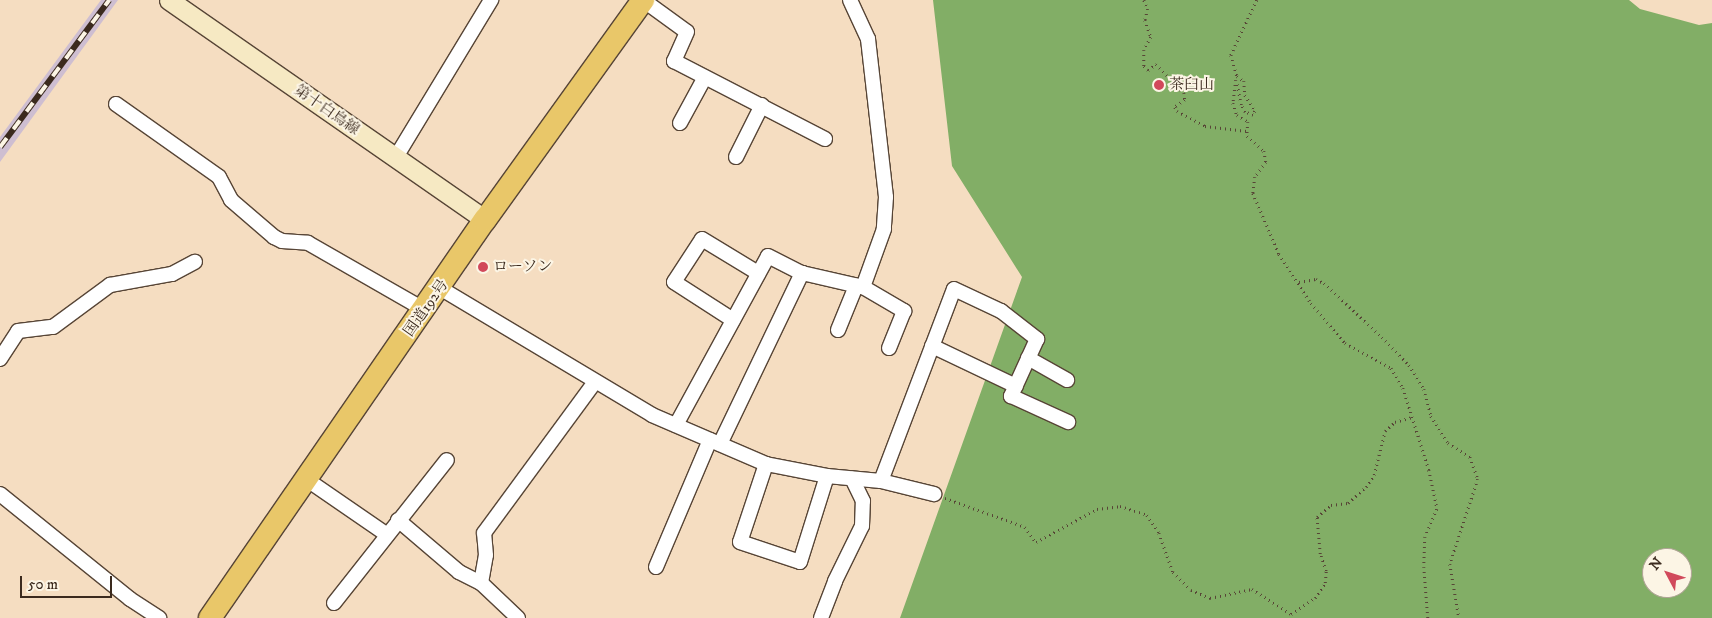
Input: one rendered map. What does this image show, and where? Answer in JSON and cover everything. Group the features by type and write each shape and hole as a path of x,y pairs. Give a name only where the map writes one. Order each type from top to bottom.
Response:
{"highway":[{"name":"国道192号","path":"210,618 425,310 485,220 643,0"}],"main road":[{"name":"第十白鳥線","path":"169,0 485,220"}],"street":[{"path":"396,157 490,0"},
{"path":"643,0 687,32 674,61 825,139"},
{"path":"838,330 884,230 886,197 868,39 850,0"},
{"path":"680,123 705,77"},
{"path":"116,104 220,177 231,200 274,237 282,241 308,243 425,310"},
{"path":"736,158 762,105"},
{"path":"733,320 674,282 702,239 758,273"},
{"path":"676,425 768,256 802,273 859,286 904,311 889,348"},
{"path":"0,359 18,331 54,327 110,285 172,274 195,262"},
{"path":"656,568 715,442 802,273"},
{"path":"440,288 652,415 766,464 827,476 881,480 934,494"},
{"path":"881,480 954,289 1001,311 1037,339 1011,396 1068,422"},
{"path":"932,346 1016,386"},
{"path":"1028,358 1067,380"},
{"path":"481,583 486,555 484,533 595,382"},
{"path":"334,603 386,534 447,460"},
{"path":"766,464 740,542 800,562 827,476"},
{"path":"821,618 835,581 862,526 863,501 852,478"},
{"path":"306,480 386,534"},
{"path":"0,494 130,598 159,618"},
{"path":"398,520 459,572 481,583 487,592 519,618"}],"path":[{"path":"1144,0 1148,9 1146,20 1151,37 1144,50 1144,66 1148,70 1156,64 1184,93 1184,100 1175,107 1177,111 1205,126 1247,132"},
{"path":"1257,0 1231,55 1236,76 1244,82 1245,95 1255,112 1250,115 1245,112 1236,80 1233,103 1237,115 1248,122 1247,136 1264,151 1266,162 1255,177 1252,193 1279,254 1299,282 1310,303 1344,343 1391,368 1403,388 1413,417 1437,509 1425,537 1424,567 1428,618"},
{"path":"1299,282 1316,279 1324,284 1382,337 1409,365 1424,389 1431,416 1448,443 1470,457 1478,479 1450,564 1459,618"},
{"path":"934,494 1025,527 1036,542 1097,509 1120,506 1147,515 1159,533 1173,572 1191,590 1210,598 1252,589 1290,614 1315,598 1325,583 1326,571 1320,554 1317,517 1331,505 1348,503 1366,487 1374,475 1385,431 1395,422 1413,417"}],"shaded area":[{"path":"101,0 118,0 0,162 0,137"}],"green space":[{"path":"933,0 1629,0 1640,9 1699,25 1712,23 1712,618 900,618 1022,277 952,166"}],"railway":[{"path":"0,147 109,0"}],"place":[{"name":"茶臼山","path":"1159,85"},
{"name":"ローソン","path":"483,267"}]}
